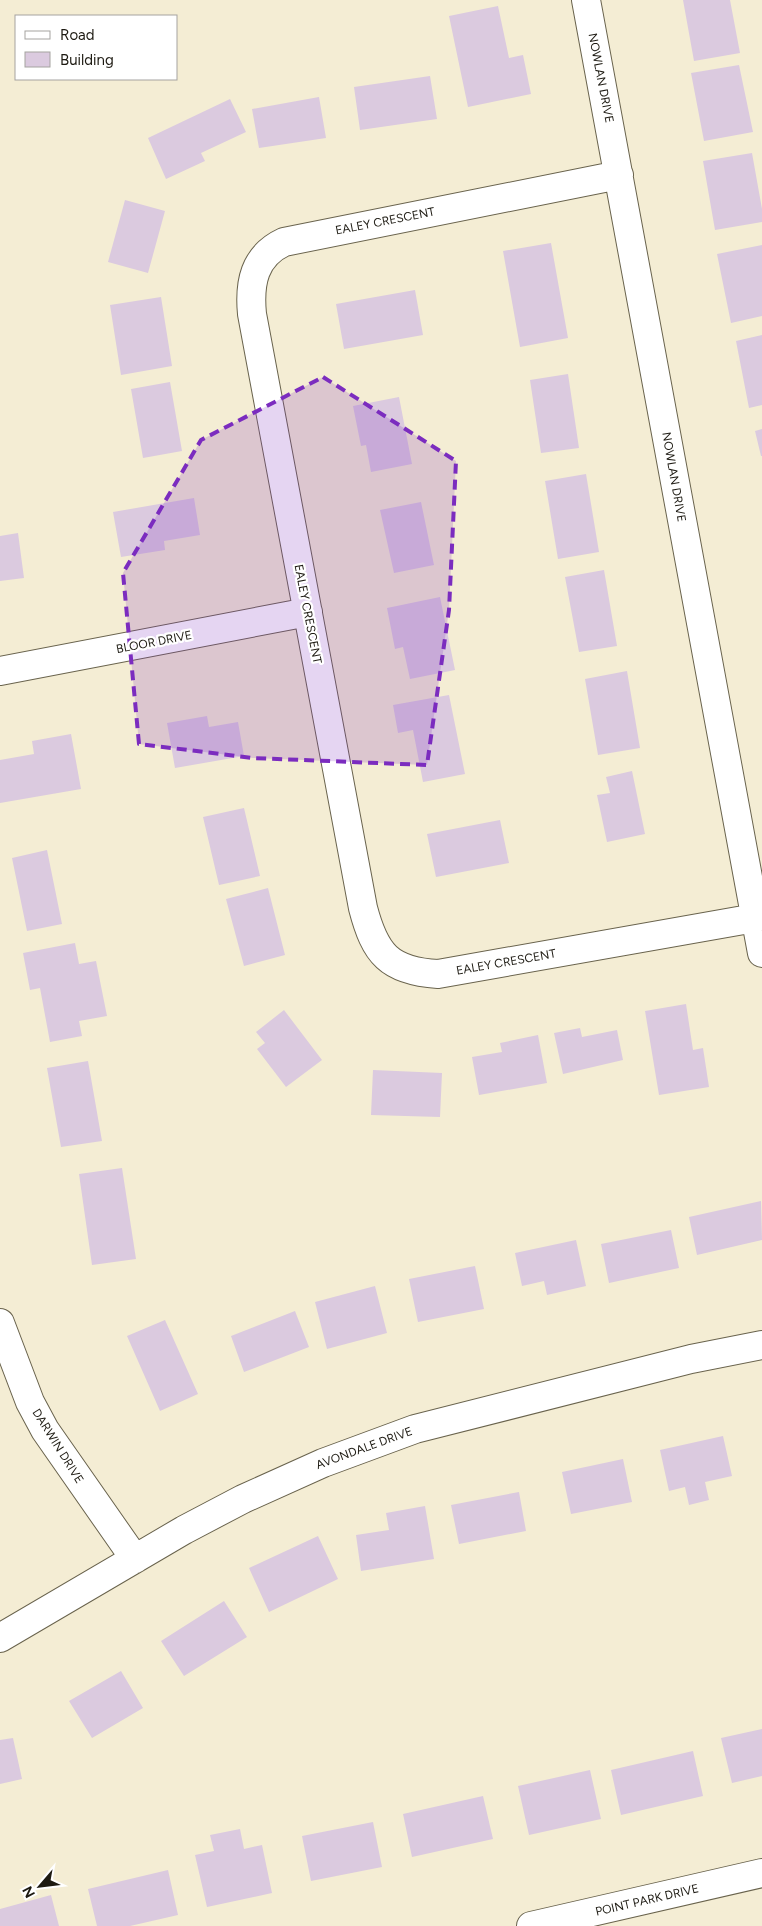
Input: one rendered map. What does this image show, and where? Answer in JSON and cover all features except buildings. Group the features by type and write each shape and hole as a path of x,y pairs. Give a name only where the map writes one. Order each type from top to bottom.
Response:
{"street":[{"name":"NOWLAN DRIVE","path":"586,0 762,953"},
{"name":"EALEY CRESCENT","path":"619,176 295,239 274,247 262,259 253,274 250,292 252,314 363,908 376,947 388,961 416,973 438,974 755,918"},
{"name":"BLOOR DRIVE","path":"0,671 308,612"},
{"name":"DARWIN DRIVE","path":"0,1322 27,1394 45,1430 135,1559"},
{"name":"AVONDALE DRIVE","path":"0,1638 135,1559 243,1499 323,1462 414,1429 691,1359 762,1345"},
{"name":"POINT PARK DRIVE","path":"531,1926 762,1873"}],"highlighted area":[{"path":"323,377 456,461 449,610 427,765 253,758 139,744 123,573 201,440"}]}
